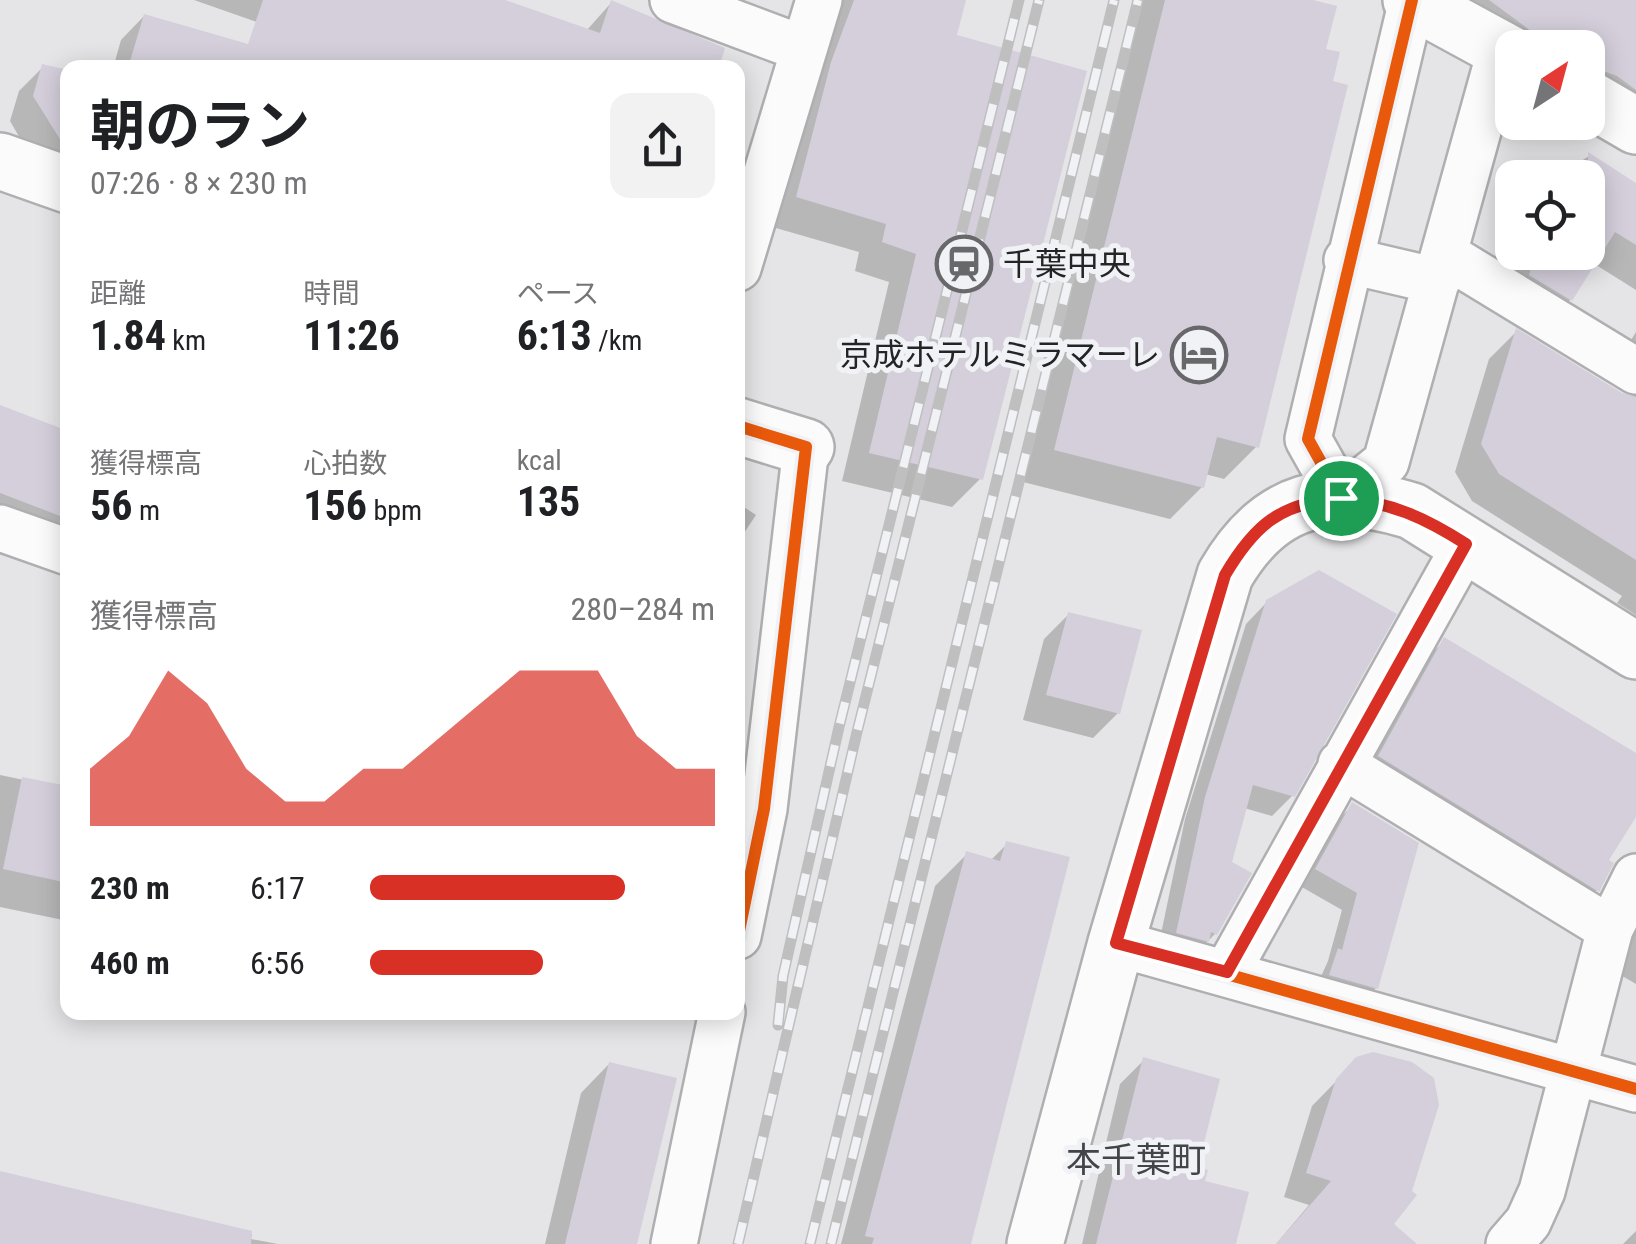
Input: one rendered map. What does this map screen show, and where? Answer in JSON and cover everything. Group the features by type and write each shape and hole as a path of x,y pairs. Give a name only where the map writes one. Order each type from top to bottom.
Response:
{"main road":[{"path":"1411,0 1495,45"},
{"path":"1605,108 1636,126"},
{"path":"0,160 60,182"},
{"path":"745,428 806,447"},
{"path":"1035,1244 1116,943 1225,575 1260,526 1280,512 1308,501 1379,501 1412,512 1636,651"}],"street":[{"path":"673,0 801,48"},
{"path":"745,244 818,0"},
{"path":"1411,0 1308,439 1341,498 1386,462 1495,90"},
{"path":"1348,260 1440,268 1636,371"},
{"path":"745,865 806,447"},
{"path":"0,528 60,549"},
{"path":"1227,972 1466,544"},
{"path":"1341,764 1610,929"},
{"path":"1509,1244 1528,1222 1542,1191 1610,929 1636,877"},
{"path":"1116,943 1636,1089"},
{"path":"674,1244 720,1020"}],"building":[{"path":"263,0 505,0 600,33 611,0 725,48 721,60 130,60 144,14 248,44"},
{"path":"854,0 966,0 957,35 1087,71 983,480 869,453 916,254 882,242 886,224 796,197 831,62"},
{"path":"1165,0 1313,0 1337,6 1326,49 1340,52 1333,81 1348,85 1259,448 1217,437 1204,488 1054,450"},
{"path":"1489,0 1636,0 1636,90 1605,71 1605,30 1530,30"},
{"path":"42,64 60,68 60,139 33,96"},
{"path":"1605,163 1636,183 1636,245 1615,232 1605,248"},
{"path":"1531,270 1591,270 1572,301 1529,275"},
{"path":"1516,328 1622,393 1636,397 1636,560 1499,474 1481,444"},
{"path":"0,405 60,428 60,516 0,493"},
{"path":"1319,570 1397,614 1295,797 1253,785 1232,862 1252,873 1217,935 1211,932 1209,942 1176,933 1205,797 1266,600"},
{"path":"1068,612 1142,630 1120,714 1046,695"},
{"path":"1444,637 1636,753 1636,817 1609,860 1614,863 1599,892 1378,756"},
{"path":"22,777 60,784 60,881 3,869"},
{"path":"1352,802 1419,843 1378,989 1329,975 1338,948 1342,950 1357,893 1315,869"},
{"path":"1006,841 1070,857 971,1244 872,1244 874,1238 865,1236 966,851 1000,861"},
{"path":"1373,1052 1412,1062 1434,1078 1439,1105 1412,1191 1417,1195 1394,1224 1417,1244 1276,1244 1331,1181 1306,1173 1336,1079 1356,1057"},
{"path":"1143,1057 1220,1079 1198,1167 1208,1170 1205,1181 1249,1192 1236,1244 1096,1244"},
{"path":"609,1062 677,1078 637,1244 565,1244"},
{"path":"0,1171 252,1231 251,1244 0,1244"}],"railway":[{"path":"778,1025 783,976 839,727 1019,0"},
{"path":"738,1244 857,732 1039,0"},
{"path":"810,1244 1114,0"},
{"path":"831,1244 1138,0"}],"cycle path":[{"path":"1341,498 1308,439 1412,0"},
{"path":"745,428 806,447 764,809 745,902"},
{"path":"1227,972 1466,544"},
{"path":"1116,943 1636,1089"}],"place":[{"name":"千葉中央","path":"964,264"},
{"name":"京成ホテルミラマーレ","path":"1199,355"}],"district":[{"name":"本千葉町","path":"1136,1160"}],"route":[{"path":"1341,498 1379,501 1412,512 1466,544 1227,972 1116,943 1225,575 1260,526 1280,512 1308,501 1341,498"}]}
